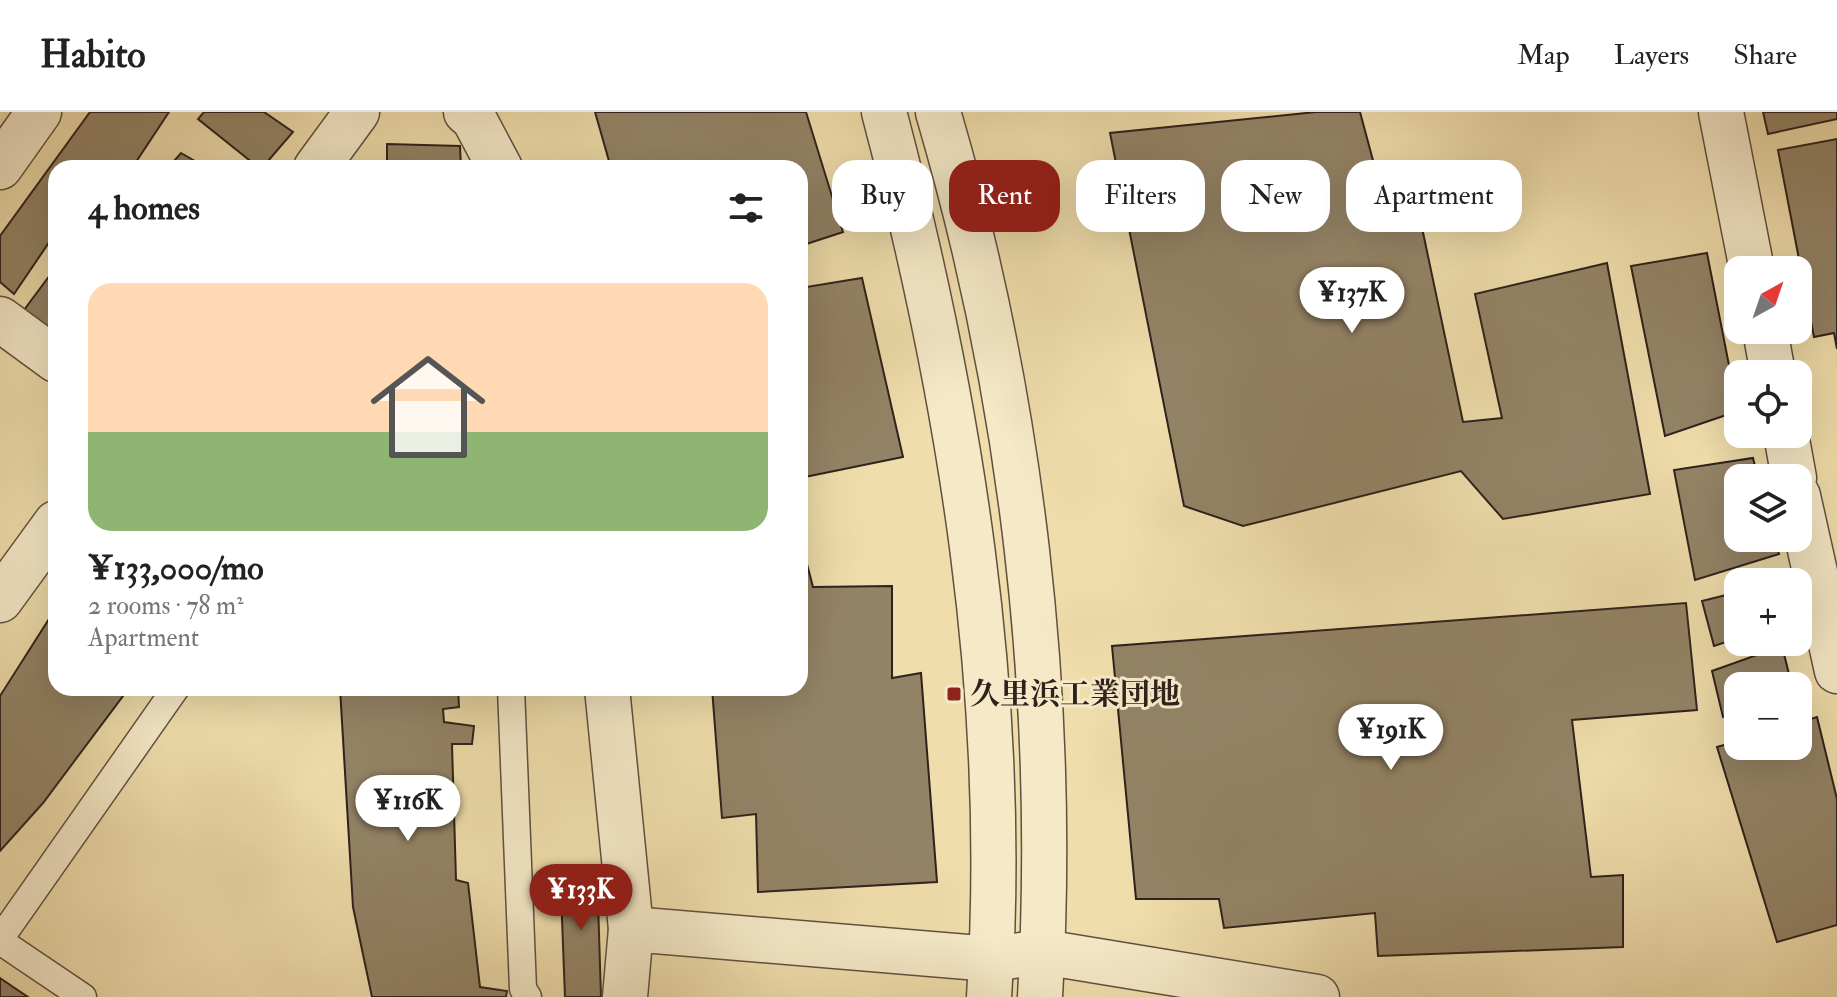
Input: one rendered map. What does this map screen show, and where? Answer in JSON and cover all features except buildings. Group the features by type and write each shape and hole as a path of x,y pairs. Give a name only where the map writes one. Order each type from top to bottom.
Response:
{"street":[{"path":"0,167 39,112"},
{"path":"322,160 357,112"},
{"path":"466,112 474,119 496,160"},
{"path":"884,112 917,238 952,408 977,577 993,766 990,978"},
{"path":"938,112 986,303 1006,404 1024,531 1038,659 1044,783 1040,997"},
{"path":"1721,112 1749,256"},
{"path":"0,319 48,354"},
{"path":"0,600 48,534"},
{"path":"1810,552 1837,671"},
{"path":"608,696 631,929 625,997"},
{"path":"631,929 990,978 1043,952 1317,997"}],"lane":[{"path":"83,997 0,940 170,696"},
{"path":"511,696 523,989 528,997"}],"place":[{"name":"久里浜工業団地","path":"954,694"}]}
